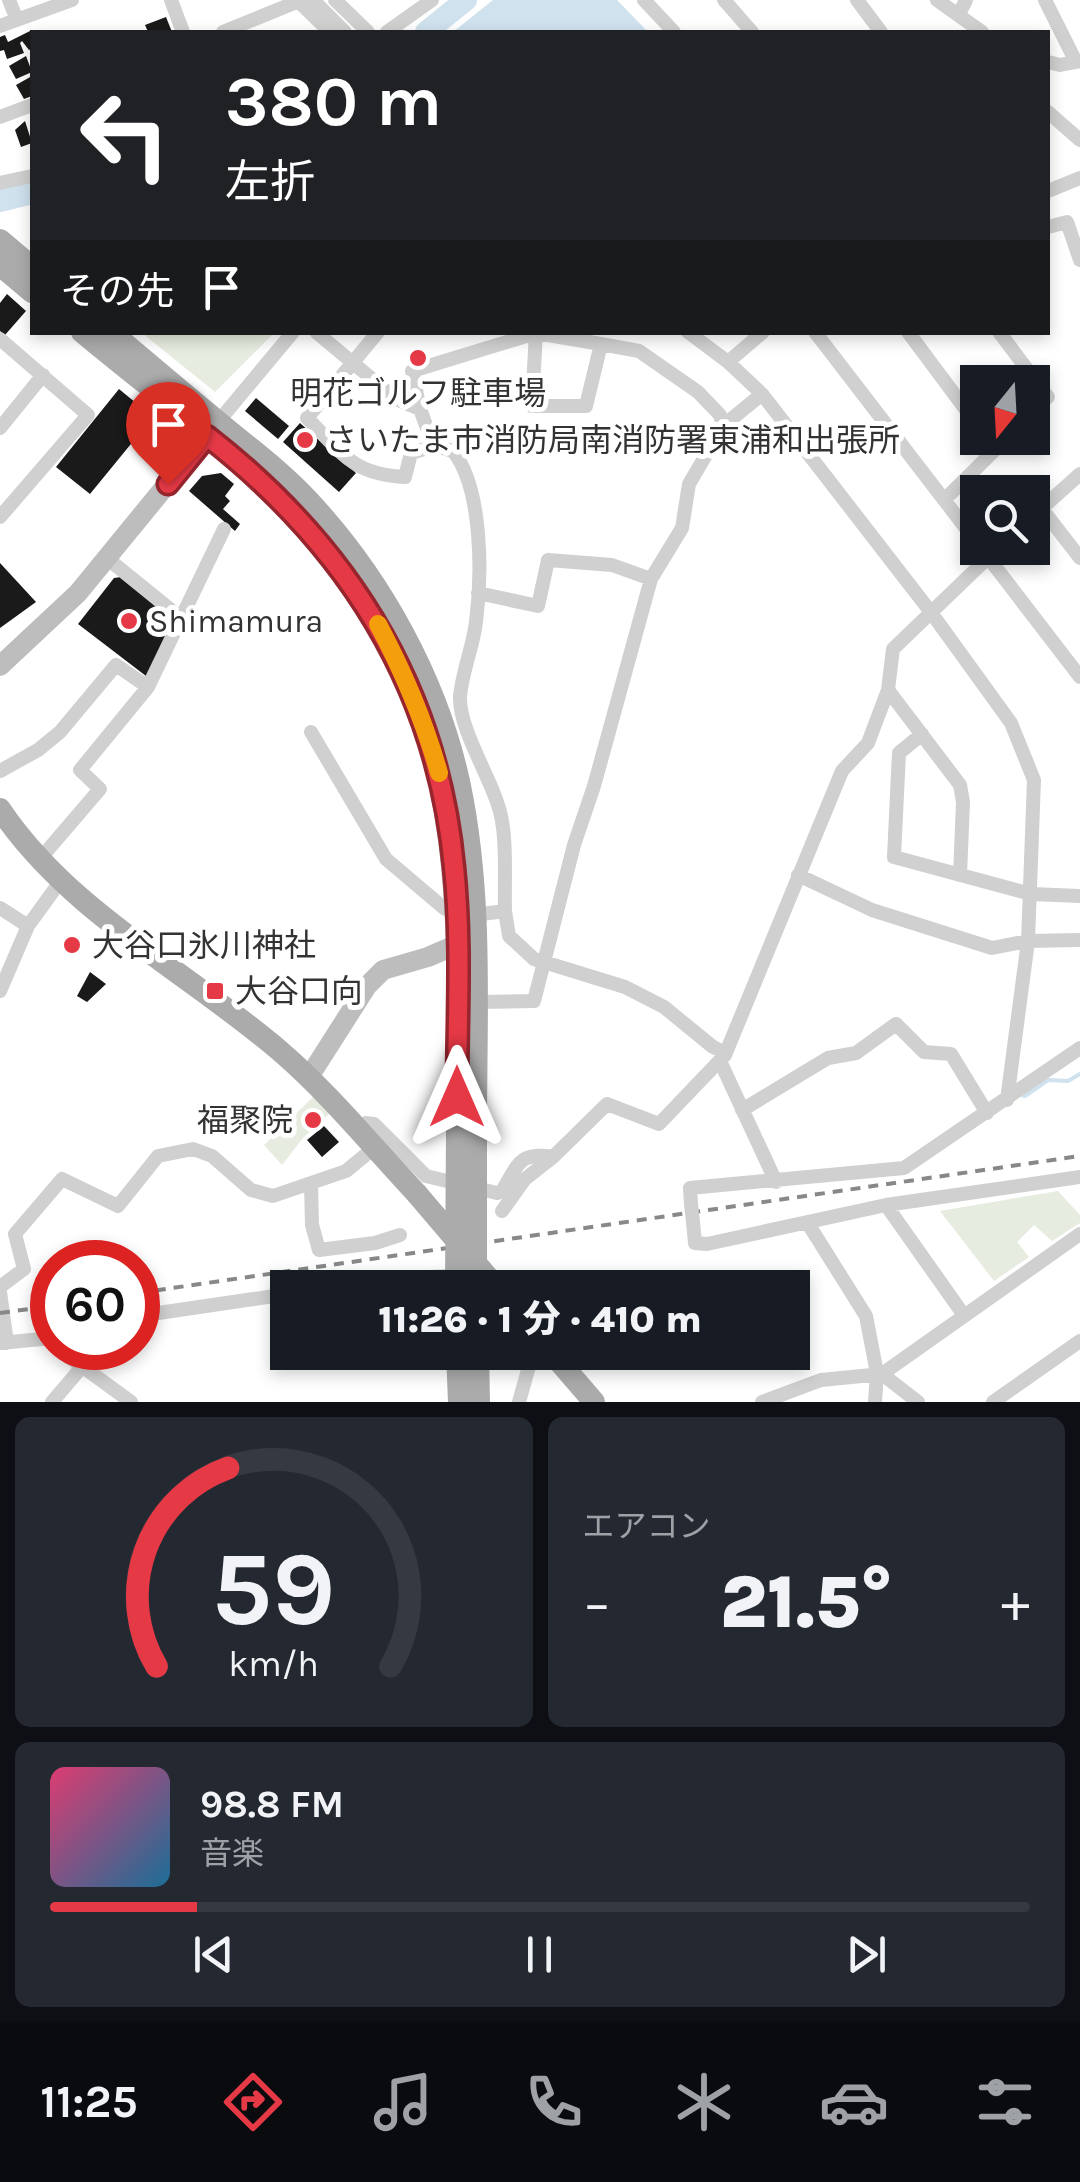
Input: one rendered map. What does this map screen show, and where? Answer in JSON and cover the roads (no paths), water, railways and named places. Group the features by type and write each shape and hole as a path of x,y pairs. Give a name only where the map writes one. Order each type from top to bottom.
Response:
{"main road":[{"path":"0,240 30,265"},
{"path":"0,265 30,290"},
{"path":"86,335 213,429"},
{"path":"114,335 213,429 301,521 345,575 386,638 427,730 442,784 465,912 476,1002 456,1238 460,1270"},
{"path":"0,808 40,859 62,879 257,1032 308,1078 482,1270"},
{"path":"465,912 458,944 475,1261 470,1270"},
{"path":"459,1402 471,1370"},
{"path":"472,1370 479,1402"},
{"path":"567,1370 594,1402"}],"street":[{"path":"9,0 16,20"},
{"path":"0,26 72,0"},
{"path":"171,0 182,30"},
{"path":"314,0 343,30"},
{"path":"335,0 366,30"},
{"path":"391,30 432,0"},
{"path":"644,0 672,30"},
{"path":"724,0 750,30"},
{"path":"857,0 880,30"},
{"path":"937,0 962,7 980,30"},
{"path":"1045,0 1078,62 1050,62"},
{"path":"228,30 298,1 328,30"},
{"path":"0,117 30,106"},
{"path":"1050,114 1080,140"},
{"path":"0,183 30,176"},
{"path":"1050,190 1080,178"},
{"path":"1050,226 1066,222 1080,260"},
{"path":"0,666 68,604 108,559 291,335"},
{"path":"319,335 396,399 420,408"},
{"path":"375,335 308,418 356,466 376,476 404,477 412,453 428,448 431,439 412,372 529,335"},
{"path":"481,335 486,348"},
{"path":"536,335 532,406 586,406 601,344"},
{"path":"548,335 639,351 698,392 720,415 723,426"},
{"path":"692,335 762,394 930,610 1012,723 1034,780 1028,940 1009,1098"},
{"path":"728,362 760,335"},
{"path":"817,335 960,519"},
{"path":"910,335 960,402"},
{"path":"1001,335 1024,365"},
{"path":"0,338 88,415 0,517"},
{"path":"0,428 43,376"},
{"path":"476,1002 534,1001 651,579 682,528 689,484 723,426 762,394"},
{"path":"429,444 453,452 469,481 477,530 476,622 460,700 480,767 498,805 509,936 534,959 638,994 664,1007 713,1047 723,1057 742,1110 776,1182"},
{"path":"944,500 981,455"},
{"path":"1050,501 1080,474"},
{"path":"1050,526 1080,556"},
{"path":"40,859 100,788 80,770 148,687 224,529"},
{"path":"108,559 182,618"},
{"path":"478,593 538,606 548,560 612,565 651,579"},
{"path":"502,1211 525,1179 608,1104 660,1124 723,1057 842,772 868,743 888,690 893,649 971,565"},
{"path":"998,565 1080,677"},
{"path":"0,771 38,750 60,732 116,665 148,687"},
{"path":"888,690 960,786 960,875"},
{"path":"311,732 386,859 445,910 505,911"},
{"path":"922,734 900,752 894,858 1030,894 1080,896"},
{"path":"798,875 872,910 992,948 1028,940 1080,940"},
{"path":"0,991 28,926 62,879"},
{"path":"0,908 28,926"},
{"path":"308,1078 367,986 383,970 458,944"},
{"path":"742,1110 828,1058 856,1053 896,1024 924,1052 951,1054 987,1113"},
{"path":"1078,1180 886,1205 695,1244 690,1188 904,1168 1080,1048"},
{"path":"30,1342 4,1343 0,1290 24,1269 15,1234 62,1179 118,1206 158,1156 193,1149 212,1156 251,1190 273,1196 346,1172 366,1139 366,1124 374,1124 426,1176 496,1193 502,1191 523,1157 552,1157"},
{"path":"311,1184 312,1224 318,1250 375,1243 400,1235"},
{"path":"886,1205 963,1314"},
{"path":"807,1222 866,1316 880,1373 875,1402"},
{"path":"762,1402 821,1380 880,1373 1080,1234"},
{"path":"160,1313 270,1297"},
{"path":"993,1402 1080,1341"},
{"path":"52,1402 79,1370"},
{"path":"84,1370 130,1402"},
{"path":"519,1402 527,1370"},
{"path":"880,1373 918,1402"}],"water":[{"path":"493,0 617,0 646,30 456,30"}],"waterway":[{"path":"428,30 466,0"},
{"path":"0,201 30,194"},
{"path":"1022,1095 1048,1080 1068,1081 1080,1074"}],"railway":[{"path":"160,1290 1080,1156"},
{"path":"0,1313 30,1309"}],"place":[{"name":"明花ゴルフ駐車場","path":"418,358"},
{"name":"さいたま市消防局南消防署東浦和出張所","path":"305,440"},
{"name":"Shimamura","path":"129,621"},
{"name":"大谷口氷川神社","path":"72,945"},
{"name":"大谷口向","path":"215,991"},
{"name":"福聚院","path":"313,1120"}]}
